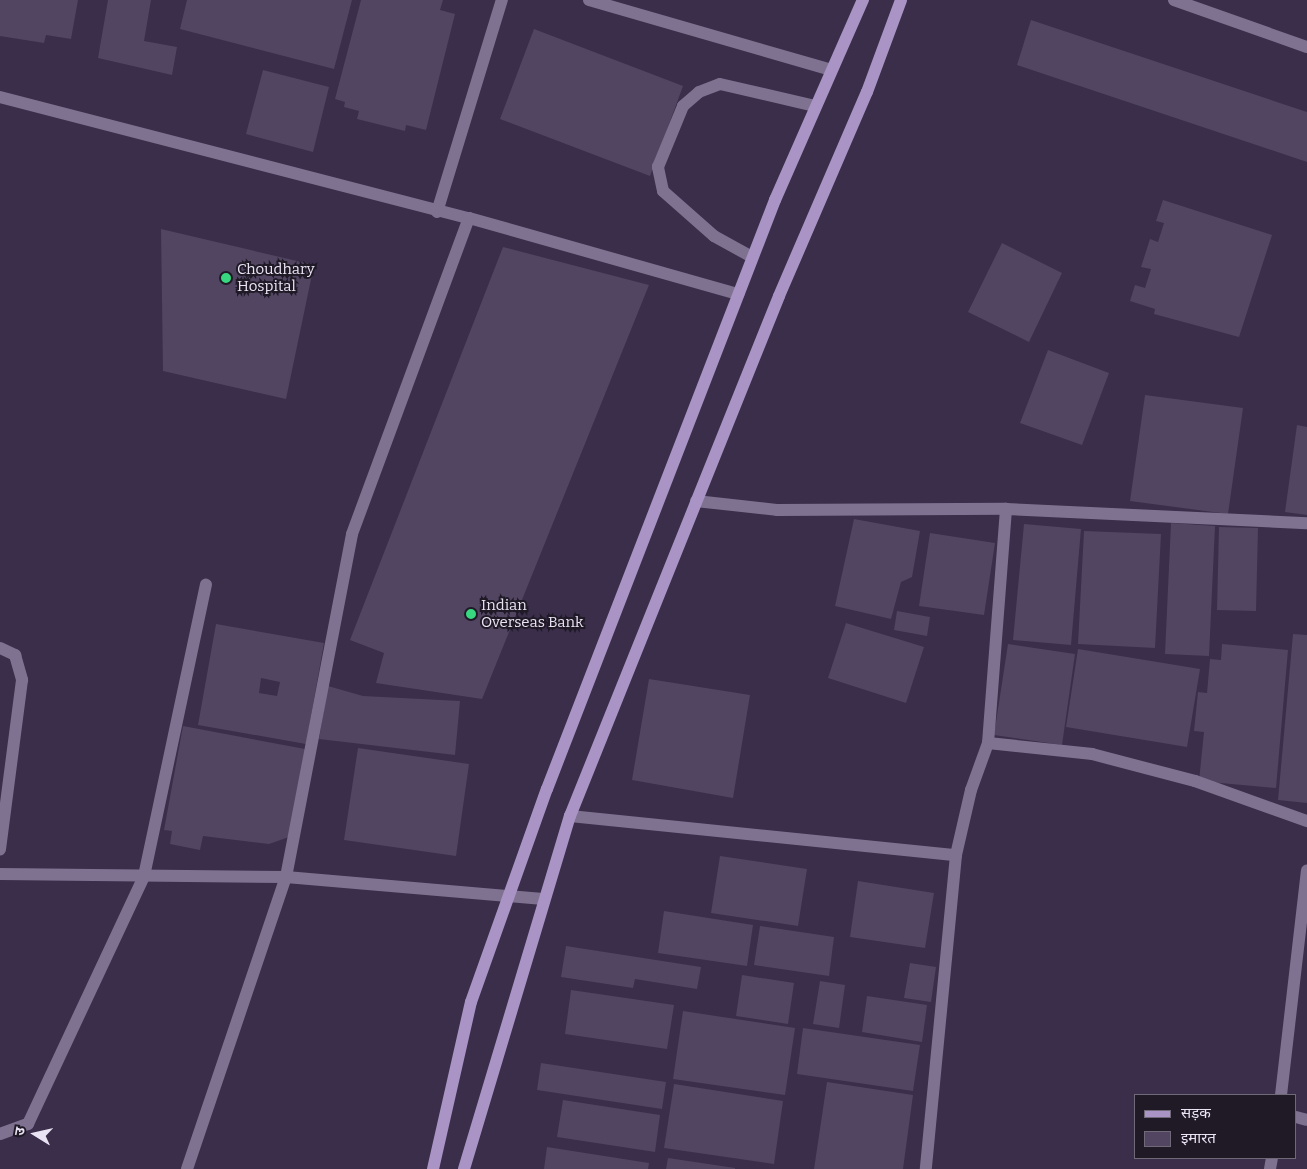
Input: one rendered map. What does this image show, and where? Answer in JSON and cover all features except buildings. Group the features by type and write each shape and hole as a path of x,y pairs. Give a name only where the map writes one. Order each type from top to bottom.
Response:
{"main road":[{"path":"433,1169 471,1002 509,896 648,523 752,257 815,106 863,0"},
{"path":"464,1169 570,816 696,501 867,92 901,0"}],"street":[{"path":"437,212 502,0"},
{"path":"589,0 831,70"},
{"path":"1174,0 1307,47"},
{"path":"752,257 714,236 663,191 658,167 683,106 699,92 720,84 815,106"},
{"path":"0,98 437,212 469,218 738,294"},
{"path":"187,1169 286,876 352,534 469,218"},
{"path":"696,501 777,510 1006,509 1307,523"},
{"path":"926,1169 956,855 971,790 988,743 1006,509"},
{"path":"0,1134 28,1124 144,876 206,585"},
{"path":"0,648 15,655 22,680 0,850"},
{"path":"988,743 1092,754 1195,781 1307,821"},
{"path":"570,816 956,855"},
{"path":"1280,1094 1307,871"},
{"path":"0,874 286,876 544,899"}],"place":[{"name":"Choudhary Hospital","path":"226,278"},
{"name":"Indian Overseas Bank","path":"471,614"}]}
